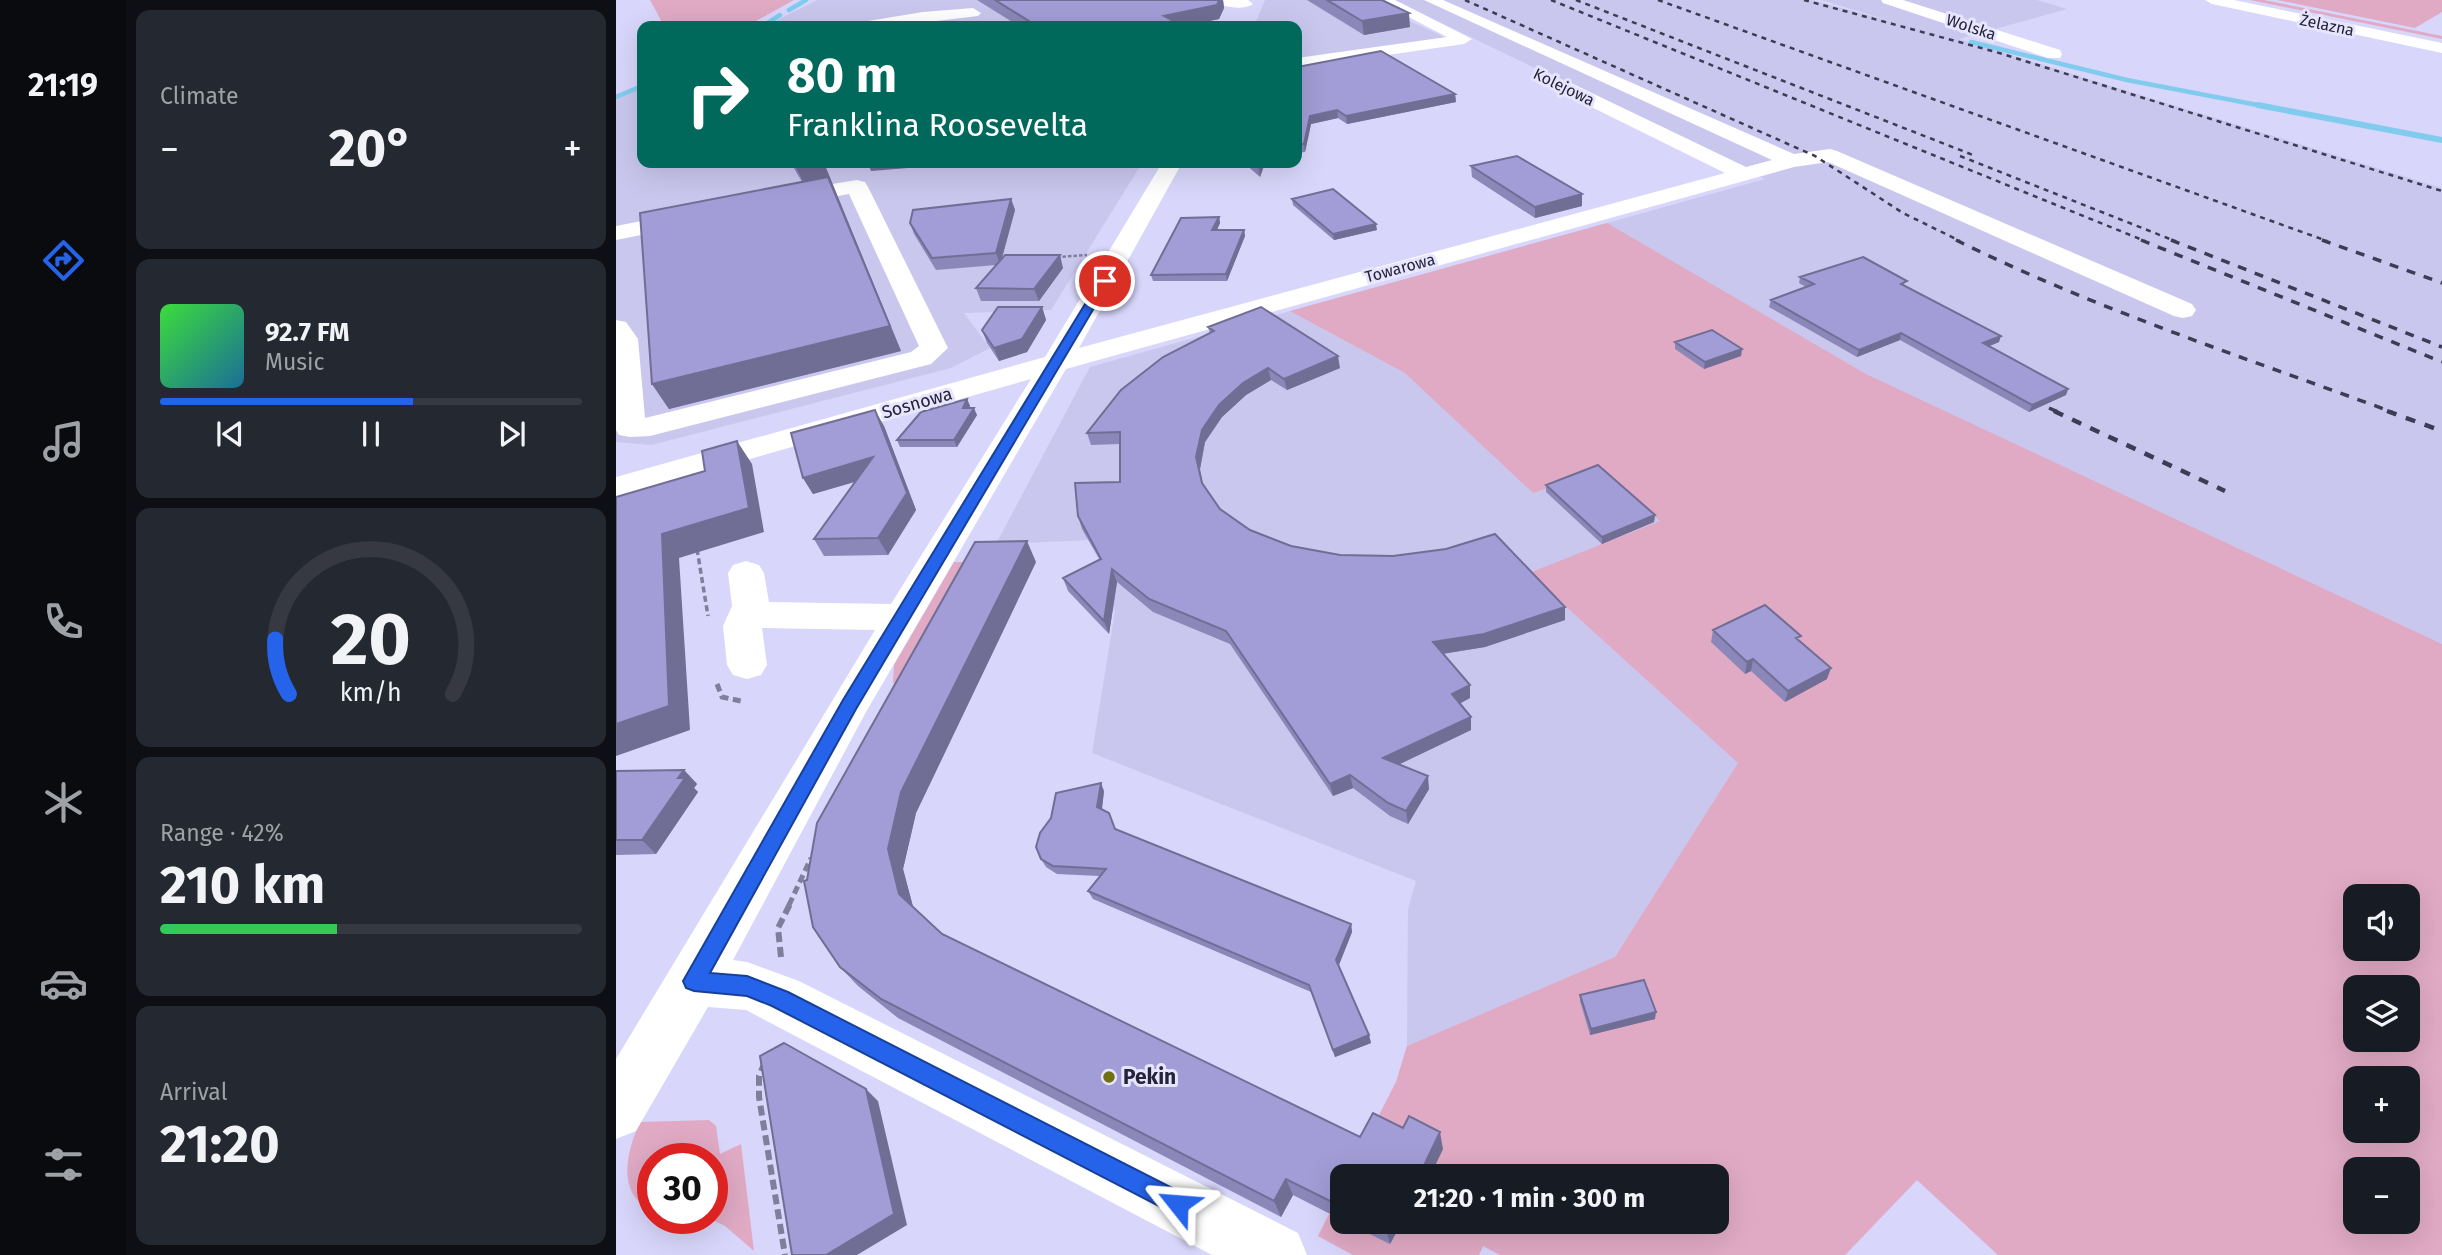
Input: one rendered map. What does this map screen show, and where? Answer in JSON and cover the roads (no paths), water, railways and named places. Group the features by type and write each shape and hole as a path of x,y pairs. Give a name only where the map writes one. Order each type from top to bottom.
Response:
{"street":[{"path":"1218,0 1246,6"},
{"path":"1302,62 1471,42 1383,0"},
{"path":"1431,0 1792,161"},
{"name":"Wolska","path":"1888,0 2054,54"},
{"name":"Żelazna","path":"2212,0 2442,48"},
{"name":"Żelazna","path":"2238,0 2442,42"},
{"path":"902,21 968,8 989,21"},
{"name":"Kolejowa","path":"1552,81 1744,174"},
{"name":"Towarowa","path":"1055,363 1792,161 1830,155 2183,310"},
{"path":"616,1111 694,981 902,617 1119,258 1169,168"},
{"path":"616,328 624,339 630,428 650,427 921,358 934,348 858,187 841,187 755,205"},
{"path":"616,233 717,212"},
{"name":"Sosnowa","path":"616,487 1055,363"},
{"path":"827,382 839,426"},
{"path":"735,682 742,626 751,606 746,573"},
{"path":"748,615 902,617"},
{"path":"694,981 747,986 790,985 1276,1255"}],"waterway":[{"path":"789,10 806,0"},
{"path":"771,21 780,15"},
{"path":"1971,42 2127,80 2268,107"},
{"path":"616,97 637,88"},
{"path":"2258,105 2442,140"}],"railway":[{"path":"1465,0 1815,156 1903,213 1960,241"},
{"path":"1551,0 2145,241"},
{"path":"1576,0 1973,155"},
{"path":"1658,0 2327,241"},
{"path":"1804,0 1996,52 2442,191"},
{"path":"1960,156 2175,241"},
{"path":"1956,240 2117,311 2392,412"},
{"path":"2141,240 2442,362"},
{"path":"2171,240 2442,347"},
{"path":"2322,240 2442,283"},
{"path":"2049,408 2058,412"},
{"path":"2054,411 2225,491"},
{"path":"2387,411 2442,431"}],"place":[{"name":"Pekin","path":"1109,1077"}]}
